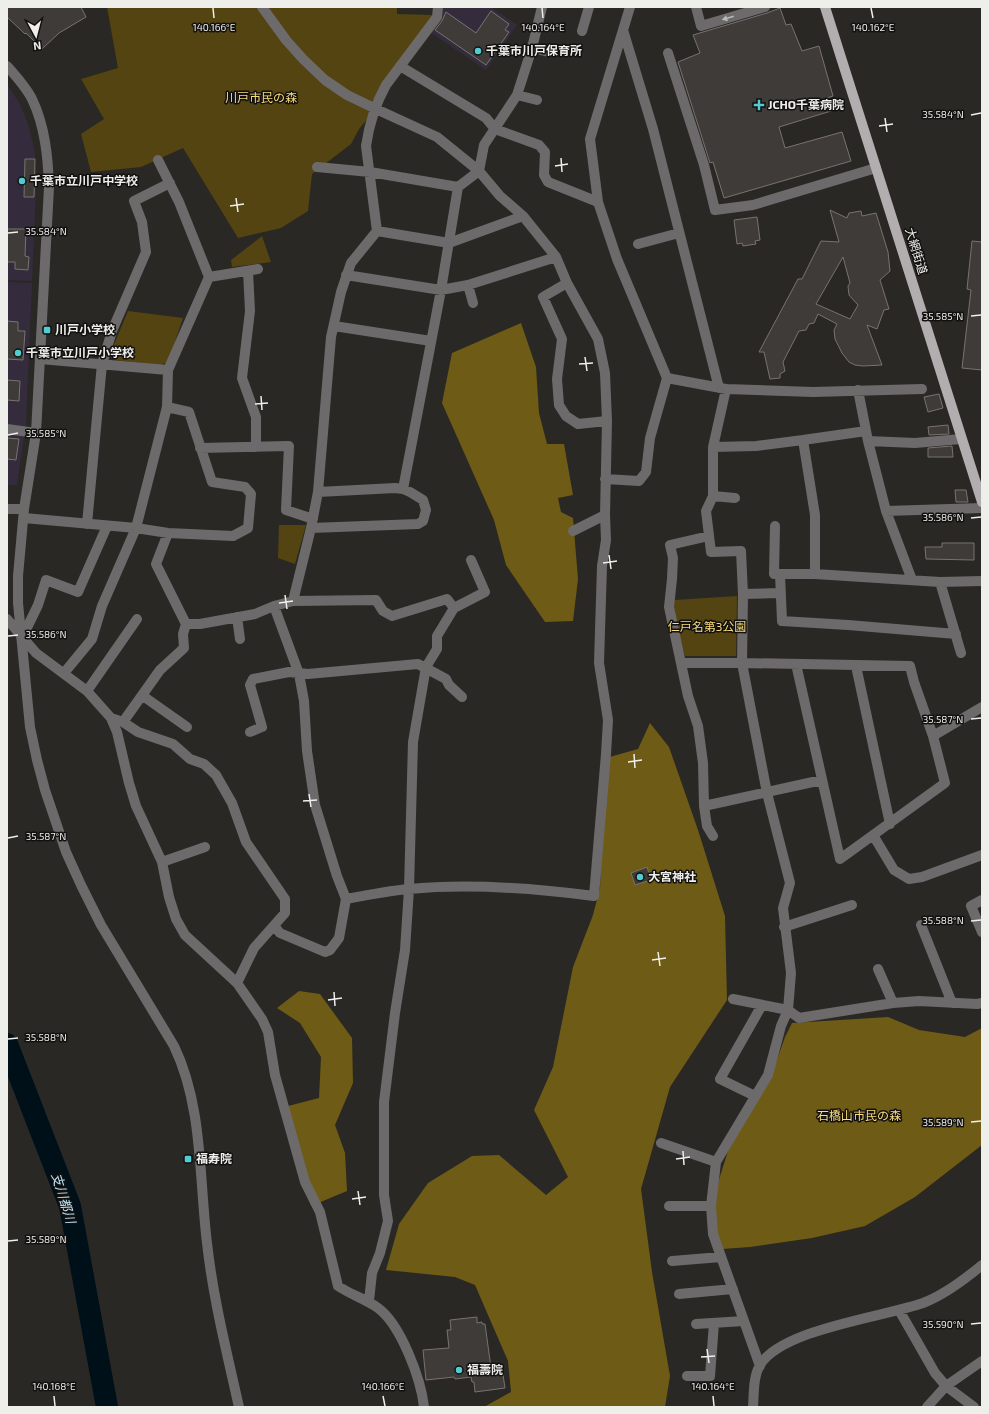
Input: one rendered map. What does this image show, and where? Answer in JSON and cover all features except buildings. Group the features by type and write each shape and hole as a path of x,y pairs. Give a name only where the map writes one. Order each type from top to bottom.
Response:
{"main road":[{"name":"大網街道","path":"825,7 982,502"}],"street":[{"path":"262,7 286,40 324,80 347,95 437,137 479,171 500,196 523,216 556,257 567,283 598,339 605,373 607,421 605,479 606,540 602,566 599,663 608,720 594,896 524,888 457,886 409,889 346,899"},
{"path":"293,601 318,492 331,337 346,276 351,263 377,230 366,146 368,134 381,94 386,85 437,17 438,7"},
{"path":"582,31 589,7"},
{"path":"605,479 639,481 646,472 650,438 667,378 617,259 598,202 590,138 630,7"},
{"path":"696,7 701,26 765,7"},
{"path":"317,167 370,172 458,186 479,171 484,146 517,94 532,48 539,8"},
{"path":"623,30 652,129 722,389 713,447 713,496 706,512 710,552 741,551 743,594 742,663 767,793 790,883 783,908 790,972 788,1010 781,1026 768,1075 716,1162 711,1206 713,1234 760,1366"},
{"path":"532,48 549,52"},
{"path":"668,53 704,165 714,210 753,205 876,168"},
{"path":"7,66 31,98 43,131 48,165 49,187 36,433 24,513 18,576 18,603 30,727 45,790 66,852 101,925 174,1046 183,1064 197,1133 207,1244 214,1288 239,1407"},
{"path":"400,66 486,118 495,129 539,145 544,152 544,175 548,182 598,202"},
{"path":"517,94 537,100"},
{"path":"64,673 92,639 102,606 136,528 167,407 168,370 209,277 179,202 158,160"},
{"path":"87,524 102,364 112,331 146,252 142,222 134,201 170,183"},
{"path":"403,489 441,290 458,186"},
{"path":"377,230 449,243 523,216"},
{"path":"638,244 679,233"},
{"path":"346,276 441,290 468,285 556,257"},
{"path":"209,277 258,269"},
{"path":"248,271 250,311 242,378 256,417 256,447"},
{"path":"567,283 543,297 562,340 557,379 559,405 566,416 578,424 607,421"},
{"path":"468,285 473,304"},
{"path":"334,326 431,341"},
{"path":"40,359 168,370"},
{"path":"667,378 722,389 813,392 922,389"},
{"path":"858,390 868,441 886,511 912,580"},
{"path":"7,509 87,524 136,528 168,533 233,536 248,528 251,494 244,487 212,482 200,448 190,412 167,407"},
{"path":"7,430 36,433"},
{"path":"713,447 756,446 866,431"},
{"path":"868,441 915,443 961,439"},
{"path":"803,440 815,515 814,574"},
{"path":"200,448 289,446 286,510 312,523 418,524 423,522 426,510 423,500 403,489 318,492"},
{"path":"713,496 735,498"},
{"path":"886,511 982,508"},
{"path":"573,531 605,515"},
{"path":"22,638 38,605 46,580 78,592 107,526"},
{"path":"775,526 774,574 814,574 940,582 982,581"},
{"path":"123,722 143,696 160,670 184,648 186,624 156,564 168,533"},
{"path":"709,536 670,545 673,558 669,607 688,696 698,726 703,763 704,806 707,826 713,836"},
{"path":"369,1301 372,1273 380,1253 388,1222 384,1195 384,1102 395,1013 405,950 409,889 413,742 426,667 437,649 437,636 454,608 485,592 472,560"},
{"path":"780,574 782,621 956,634"},
{"path":"940,582 961,653"},
{"path":"743,594 780,593"},
{"path":"186,624 200,624 255,614 274,606 293,601 376,600 383,611 392,616 447,599 454,608"},
{"path":"274,606 299,674 304,701 307,751 316,805 337,876 346,899 339,938 330,950 325,952 280,933 274,926"},
{"path":"237,617 240,639"},
{"path":"7,619 36,653 88,691 111,718 117,732 136,806 162,862 171,904 176,919 185,935 237,983 262,1020 268,1032 275,1075 305,1182 320,1212 338,1286 346,1292 369,1301 388,1316 399,1335 420,1381 424,1407"},
{"path":"88,691 137,619"},
{"path":"681,663 742,663 910,666 933,736 945,783 840,859 796,664"},
{"path":"250,732 262,727 250,685 253,679 289,672 299,674 418,664 446,679 449,685 462,697"},
{"path":"856,666 890,824"},
{"path":"143,696 187,727"},
{"path":"933,736 982,707"},
{"path":"111,718 123,722 138,732 173,744 190,759 207,762 232,802 246,842 285,899 285,913 254,948 237,983"},
{"path":"704,806 822,780"},
{"path":"874,835 894,870 909,879 922,877 982,855"},
{"path":"162,862 205,847"},
{"path":"982,900 971,906 982,932"},
{"path":"784,927 852,905"},
{"path":"921,925 952,1003"},
{"path":"878,969 893,1003"},
{"path":"733,999 788,1010 799,1018 893,1003 919,1001 982,1003"},
{"path":"756,1096 720,1079 762,1005"},
{"path":"661,1143 716,1162"},
{"path":"670,1206 711,1206"},
{"path":"672,1261 721,1257"},
{"path":"753,1407 756,1377 760,1366 768,1355 784,1345 805,1336 860,1318 900,1310 939,1296 971,1275 982,1265"},
{"path":"678,1294 733,1289"},
{"path":"900,1310 935,1373 946,1386 974,1407"},
{"path":"696,1324 744,1321"},
{"path":"687,1376 710,1376 714,1323"},
{"path":"926,1407 946,1386 982,1361"}],"shaded area":[{"name":"千葉市川戸保育所","path":"441,7 491,7 517,25 486,70 430,32"},
{"name":"千葉市立川戸中学校","path":"7,84 20,104 29,127 35,153 36,189 32,281 7,280"},
{"name":"千葉市立川戸小学校","path":"7,282 32,283 26,422 17,485 7,485"}],"green space":[{"name":"川戸市民の森","path":"107,7 397,7 397,14 434,15 371,115 359,129 351,144 312,174 308,211 281,228 238,238 183,148 141,167 91,172 81,134 104,119 81,79 118,68"},
{"path":"262,236 271,262 232,267 231,260"},
{"path":"128,311 183,318 168,362 161,365 114,360 110,354"},
{"path":"521,323 536,367 539,413 547,444 564,444 573,495 558,498 561,512 573,518 578,579 573,621 545,622 506,565 494,520 442,403 452,353"},
{"path":"279,525 306,525 295,564 278,558"},
{"name":"仁戸名第3公園","path":"737,596 736,656 685,656 673,610 674,600"},
{"path":"650,723 669,747 698,830 725,916 727,1000 670,1087 641,1189 652,1272 670,1376 665,1407 484,1407 511,1392 508,1361 475,1285 455,1277 386,1270 399,1224 428,1183 472,1156 499,1155 546,1195 568,1177 534,1110 553,1067 573,967 593,915 600,888 606,758 638,749"},
{"path":"299,991 320,994 352,1038 353,1083 335,1125 345,1153 347,1191 311,1206 301,1172 288,1106 319,1098 321,1057 300,1023 277,1008"},
{"name":"石橋山市民の森","path":"888,1017 919,1030 965,1037 982,1028 982,1145 915,1197 865,1226 812,1238 750,1247 722,1249 712,1227 716,1189 728,1151 773,1071 785,1037 792,1023"}],"waterway":[{"name":"支川都川","path":"7,1044 70,1206 107,1407"}],"place":[{"name":"千葉市川戸保育所","path":"478,51"},
{"name":"JCHO千葉病院","path":"759,105"},
{"name":"千葉市立川戸中学校","path":"22,181"},
{"name":"川戸小学校","path":"47,330"},
{"name":"千葉市立川戸小学校","path":"18,353"},
{"name":"大宮神社","path":"640,877"},
{"name":"福寿院","path":"188,1159"},
{"name":"福壽院","path":"459,1370"}]}
